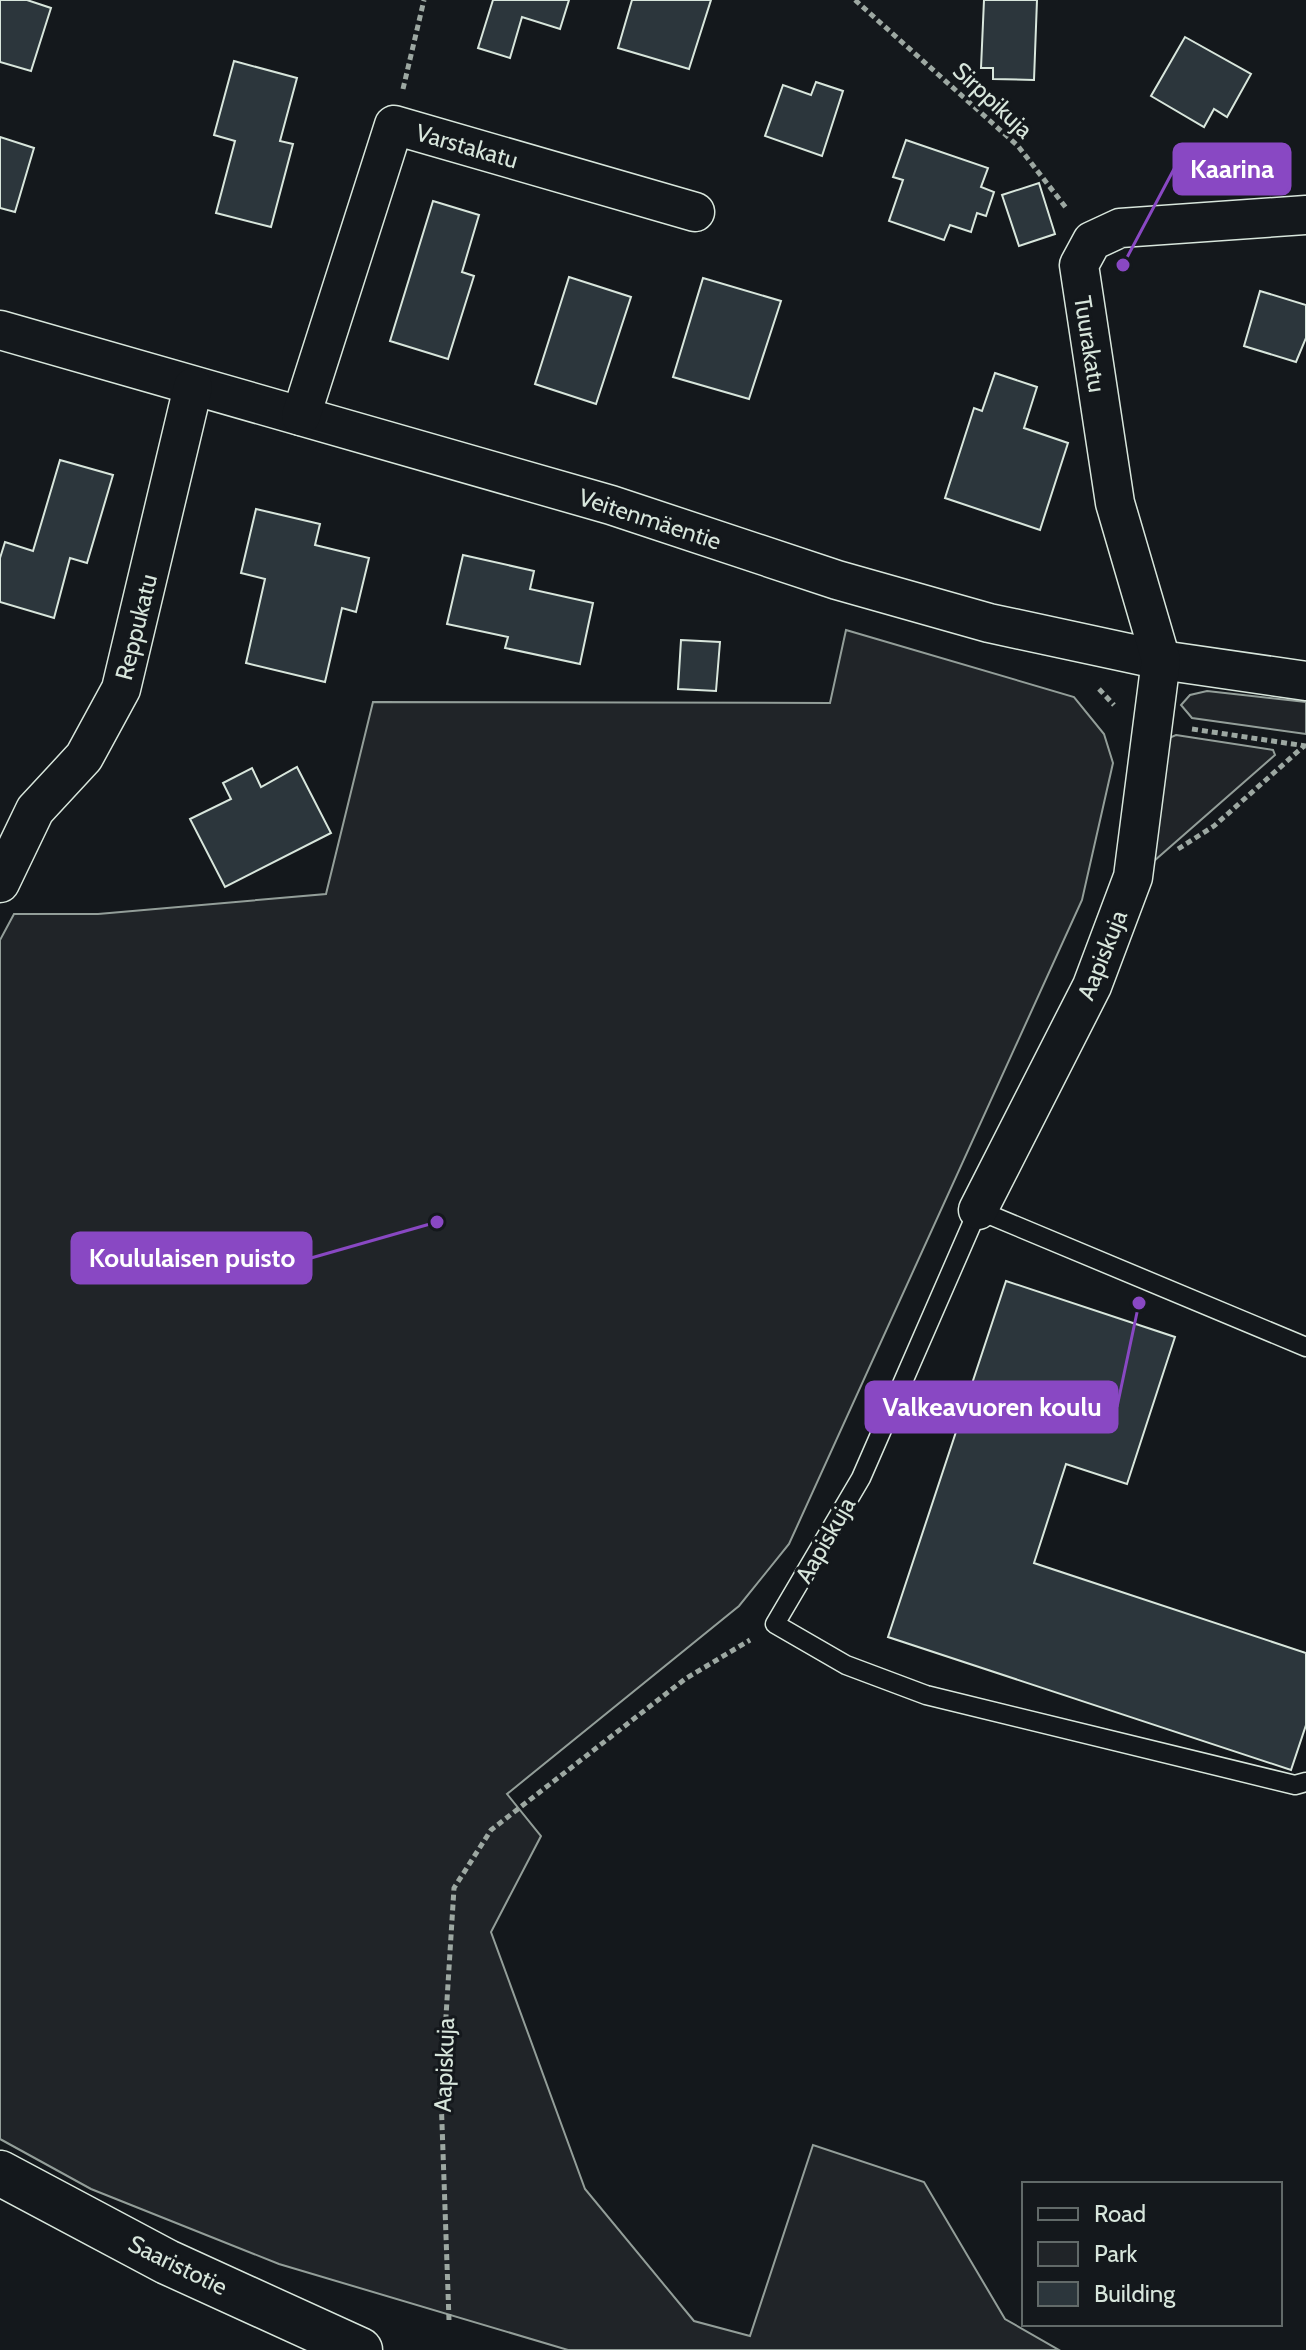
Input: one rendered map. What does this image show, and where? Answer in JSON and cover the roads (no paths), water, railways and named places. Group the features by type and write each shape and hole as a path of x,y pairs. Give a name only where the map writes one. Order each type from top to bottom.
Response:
{"main road":[{"name":"Saaristotie","path":"0,2173 167,2262 360,2350"}],"street":[{"name":"Varstakatu","path":"301,416 394,125 695,212"},
{"name":"Tuurakatu","path":"1161,660 1113,487 1079,265 1092,241 1120,228 1306,215"},
{"name":"Veitenmäentie","path":"0,330 611,505 883,593 989,623 1161,660 1306,681"},
{"name":"Reppukatu","path":"0,883 35,810 84,757 121,689 193,387"},
{"name":"Aapiskuja","path":"978,1210 1092,986 1133,877 1161,660"}],"lane":[{"path":"978,1210 1306,1347"},
{"name":"Aapiskuja","path":"978,1210 861,1478 775,1624 846,1665 926,1695 1295,1785 1306,1782"}],"place":[{"name":"Kaarina","path":"1123,265"},
{"name":"Koululaisen puisto","path":"437,1222"},
{"name":"Valkeavuoren koulu","path":"1139,1303"}]}
